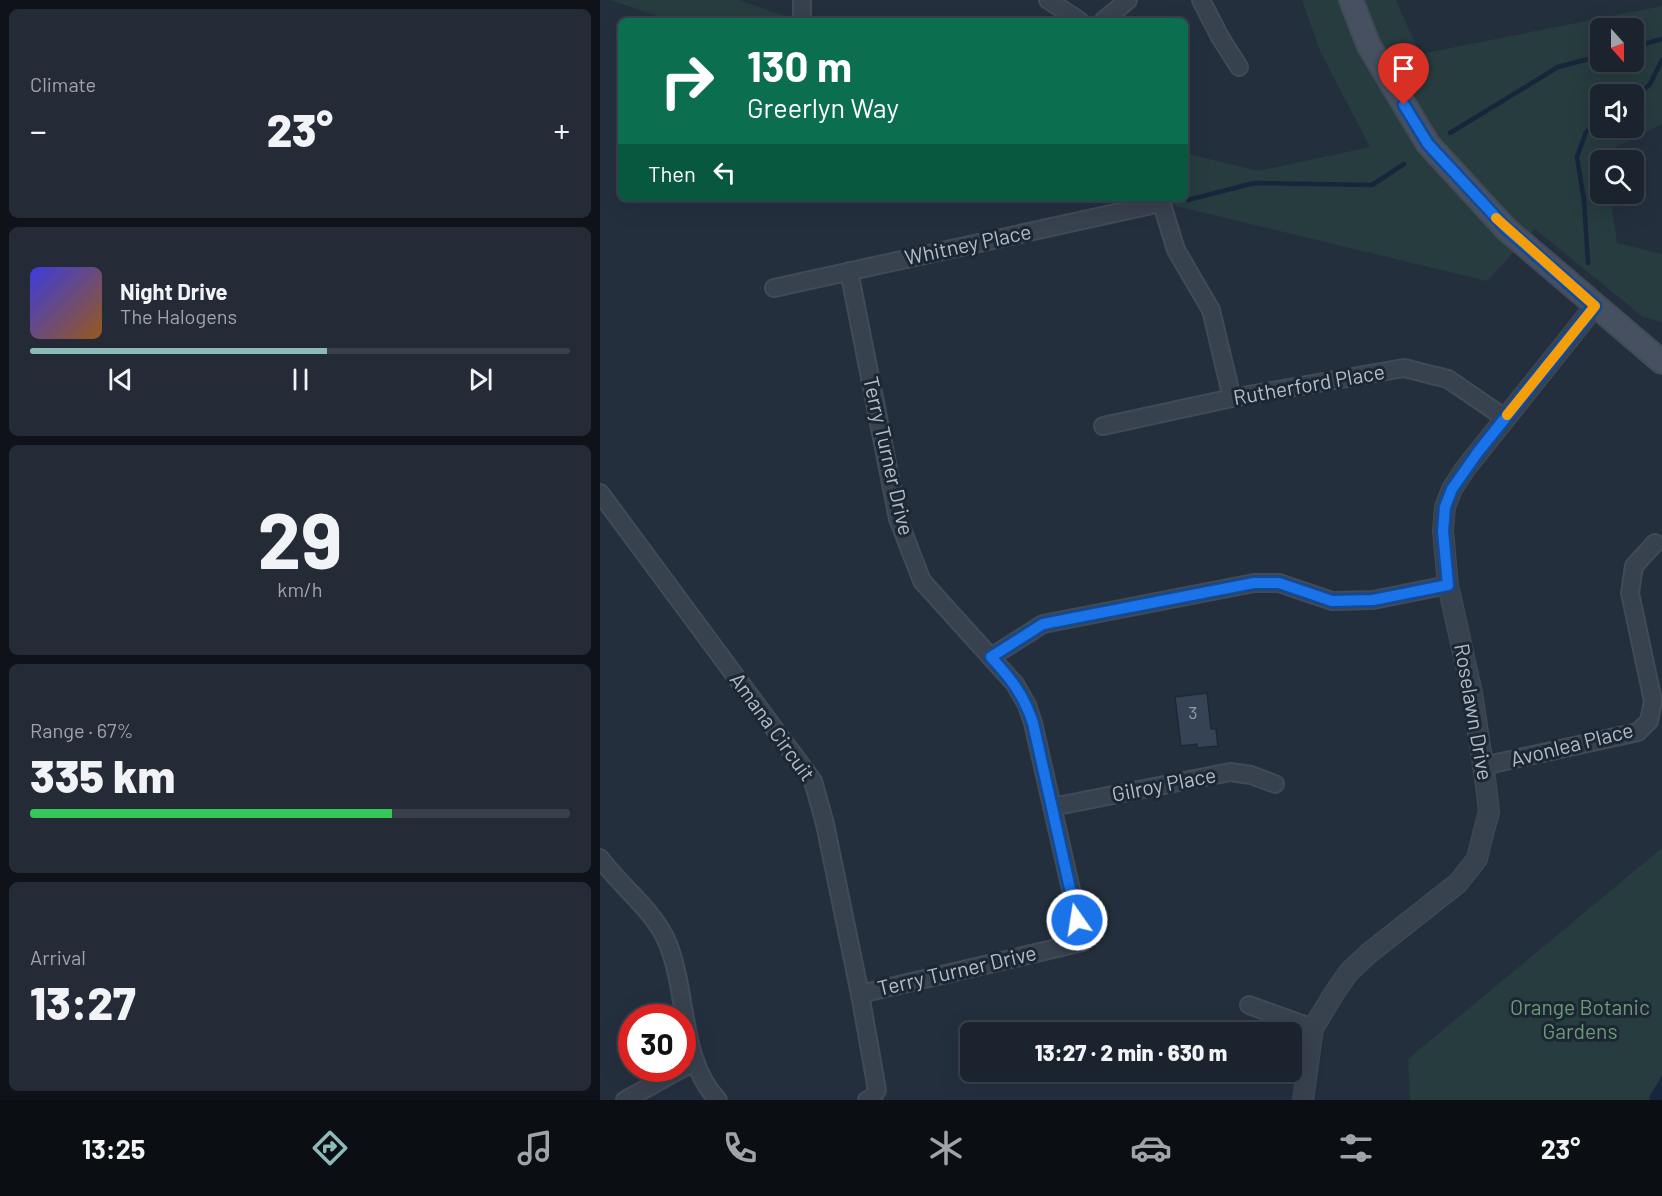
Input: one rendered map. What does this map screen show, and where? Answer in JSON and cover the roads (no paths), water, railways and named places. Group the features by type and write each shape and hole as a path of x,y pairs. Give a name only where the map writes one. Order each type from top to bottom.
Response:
{"main road":[{"path":"1351,0 1369,46 1428,144 1506,228 1662,362"}],"street":[{"path":"802,0 802,18"},
{"path":"1048,0 1075,18"},
{"path":"1107,18 1128,0"},
{"path":"1201,0 1239,67"},
{"path":"1161,201 1176,250 1211,309 1232,398"},
{"name":"Whitney Place","path":"774,288 1161,201"},
{"name":"Terry Turner Drive","path":"849,271 898,519 922,580 1015,684 1027,705 1083,942 860,994"},
{"name":"Roselawn Drive","path":"1302,1100 1313,1028 1349,972 1368,954 1458,883 1477,859 1489,812 1473,693 1448,585 1443,531 1445,507 1452,489 1465,469 1595,306"},
{"name":"Rutherford Place","path":"1103,426 1232,398 1404,368 1448,379 1505,418"},
{"name":"Amana Circuit","path":"600,493 813,781 825,824 877,1090 872,1098 867,1100"},
{"name":"Avonlea Place","path":"1483,766 1638,732 1649,722 1653,701 1630,593 1634,567 1655,543"},
{"path":"991,657 1043,624 1254,583 1279,583 1332,601 1373,600 1448,585"},
{"name":"Gilroy Place","path":"1052,807 1230,772 1251,775 1275,784"},
{"path":"600,858 606,879 658,924 668,944 683,1004"},
{"path":"1249,1005 1313,1028"},
{"path":"696,1066 708,1090 718,1100"},
{"path":"625,1100 658,1082"}],"water":[{"path":"1662,1076 1662,1100 1650,1100 1649,1097"}],"waterway":[{"path":"1644,44 1662,39"},
{"path":"1450,133 1558,67 1590,59"},
{"path":"1644,90 1650,84 1662,60"},
{"path":"1588,263 1584,200 1577,157 1586,132 1590,129"},
{"path":"1188,200 1254,183 1372,185 1404,164"}],"park label":[{"name":"Orange Botanic Gardens","path":"1580,1020"}]}
